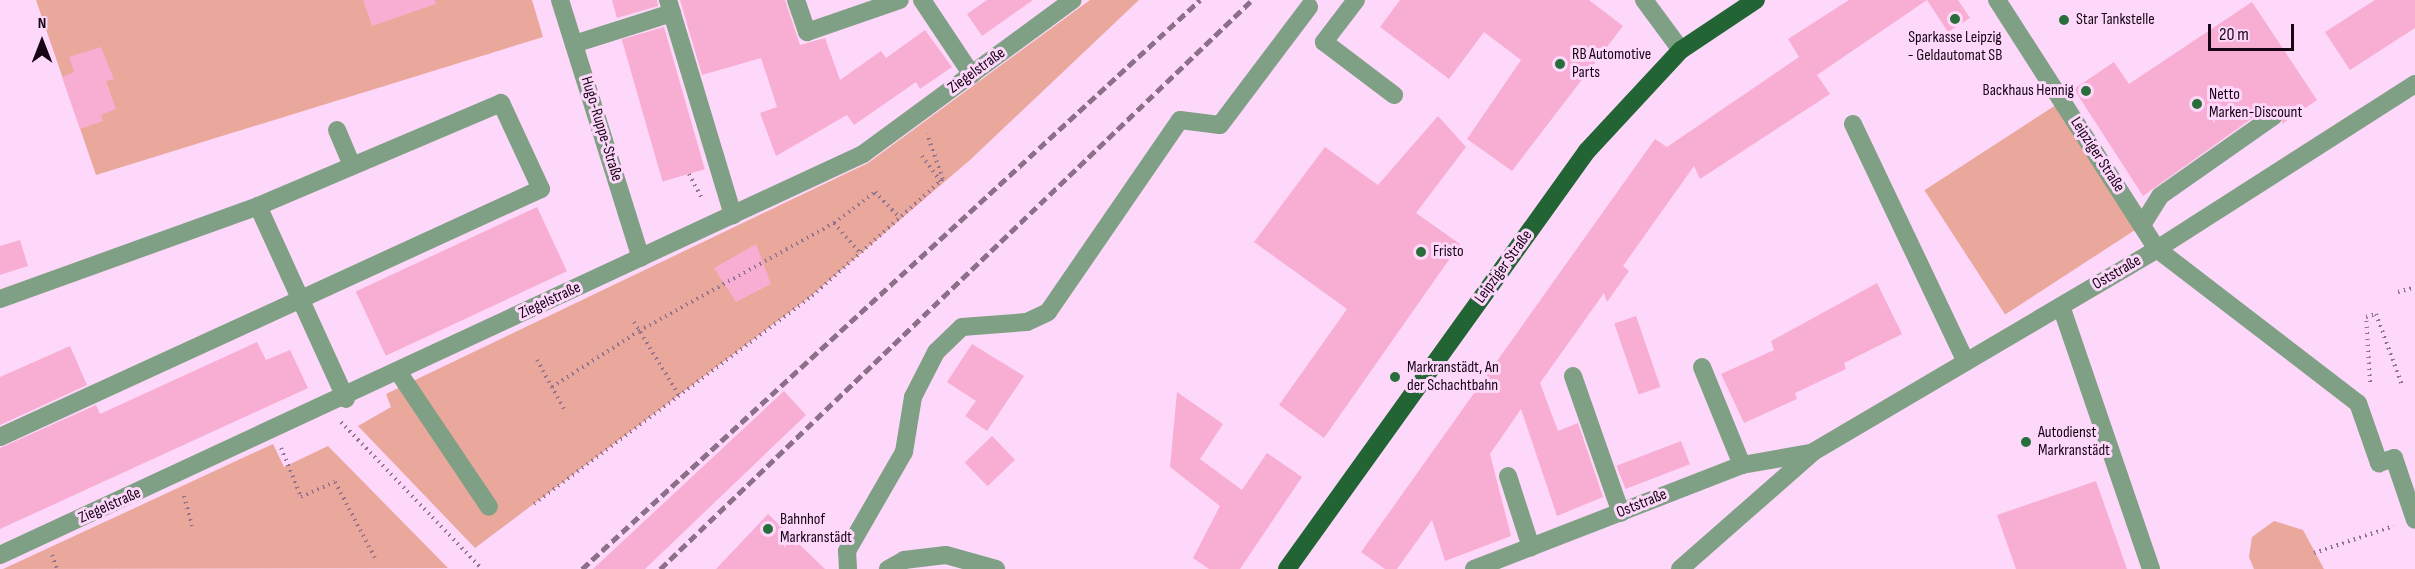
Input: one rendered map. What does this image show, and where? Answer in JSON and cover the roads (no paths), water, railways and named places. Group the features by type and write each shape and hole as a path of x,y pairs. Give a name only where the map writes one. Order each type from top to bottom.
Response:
{"main road":[{"name":"Leipziger Straße","path":"1287,569 1587,152 1681,50 1756,0"}],"street":[{"name":"Hugo-Ruppe-Straße","path":"560,0 641,258"},
{"path":"796,0 807,32 900,0"},
{"name":"Ziegelstraße","path":"0,555 346,399 863,154 1073,0"},
{"path":"1356,0 1324,42 1394,95"},
{"path":"1644,0 1681,50"},
{"name":"Leipziger Straße","path":"1997,0 2157,249"},
{"path":"924,1 972,75"},
{"path":"574,44 670,6 733,215"},
{"path":"848,569 847,551 904,452 913,397 936,352 962,327 1028,322 1048,312 1180,120 1221,125 1310,7"},
{"name":"Oststraße","path":"1680,569 1813,452 2157,249 2415,84"},
{"path":"0,299 258,206 501,103 541,189 302,302 0,437"},
{"path":"2142,225 2160,196 2274,116"},
{"path":"1853,124 1966,362"},
{"path":"337,130 352,165"},
{"path":"258,206 346,399"},
{"path":"2157,249 2358,403 2379,463 2394,459 2415,519"},
{"path":"2061,306 2151,569"},
{"path":"1702,367 1742,465"},
{"path":"399,373 489,507"},
{"path":"1573,376 1621,513"},
{"name":"Oststraße","path":"1474,569 1507,564 1531,547 1742,465 1813,452"},
{"path":"1508,476 1531,547"},
{"path":"888,569 904,560 946,555 989,567"}],"railway":[{"path":"582,569 1200,0"},
{"path":"660,569 1252,0"}],"place":[{"name":"Sparkasse Leipzig - Geldautomat SB","path":"1955,19"},
{"name":"Star Tankstelle","path":"2064,20"},
{"name":"RB Automotive Parts","path":"1560,64"},
{"name":"Backhaus Hennig","path":"2086,91"},
{"name":"Netto Marken-Discount","path":"2197,104"},
{"name":"Fristo","path":"1421,252"},
{"name":"Markranstädt, An der Schachtbahn","path":"1395,377"},
{"name":"Autodienst Markranstädt","path":"2026,442"},
{"name":"Bahnhof Markranstädt","path":"768,529"}]}
